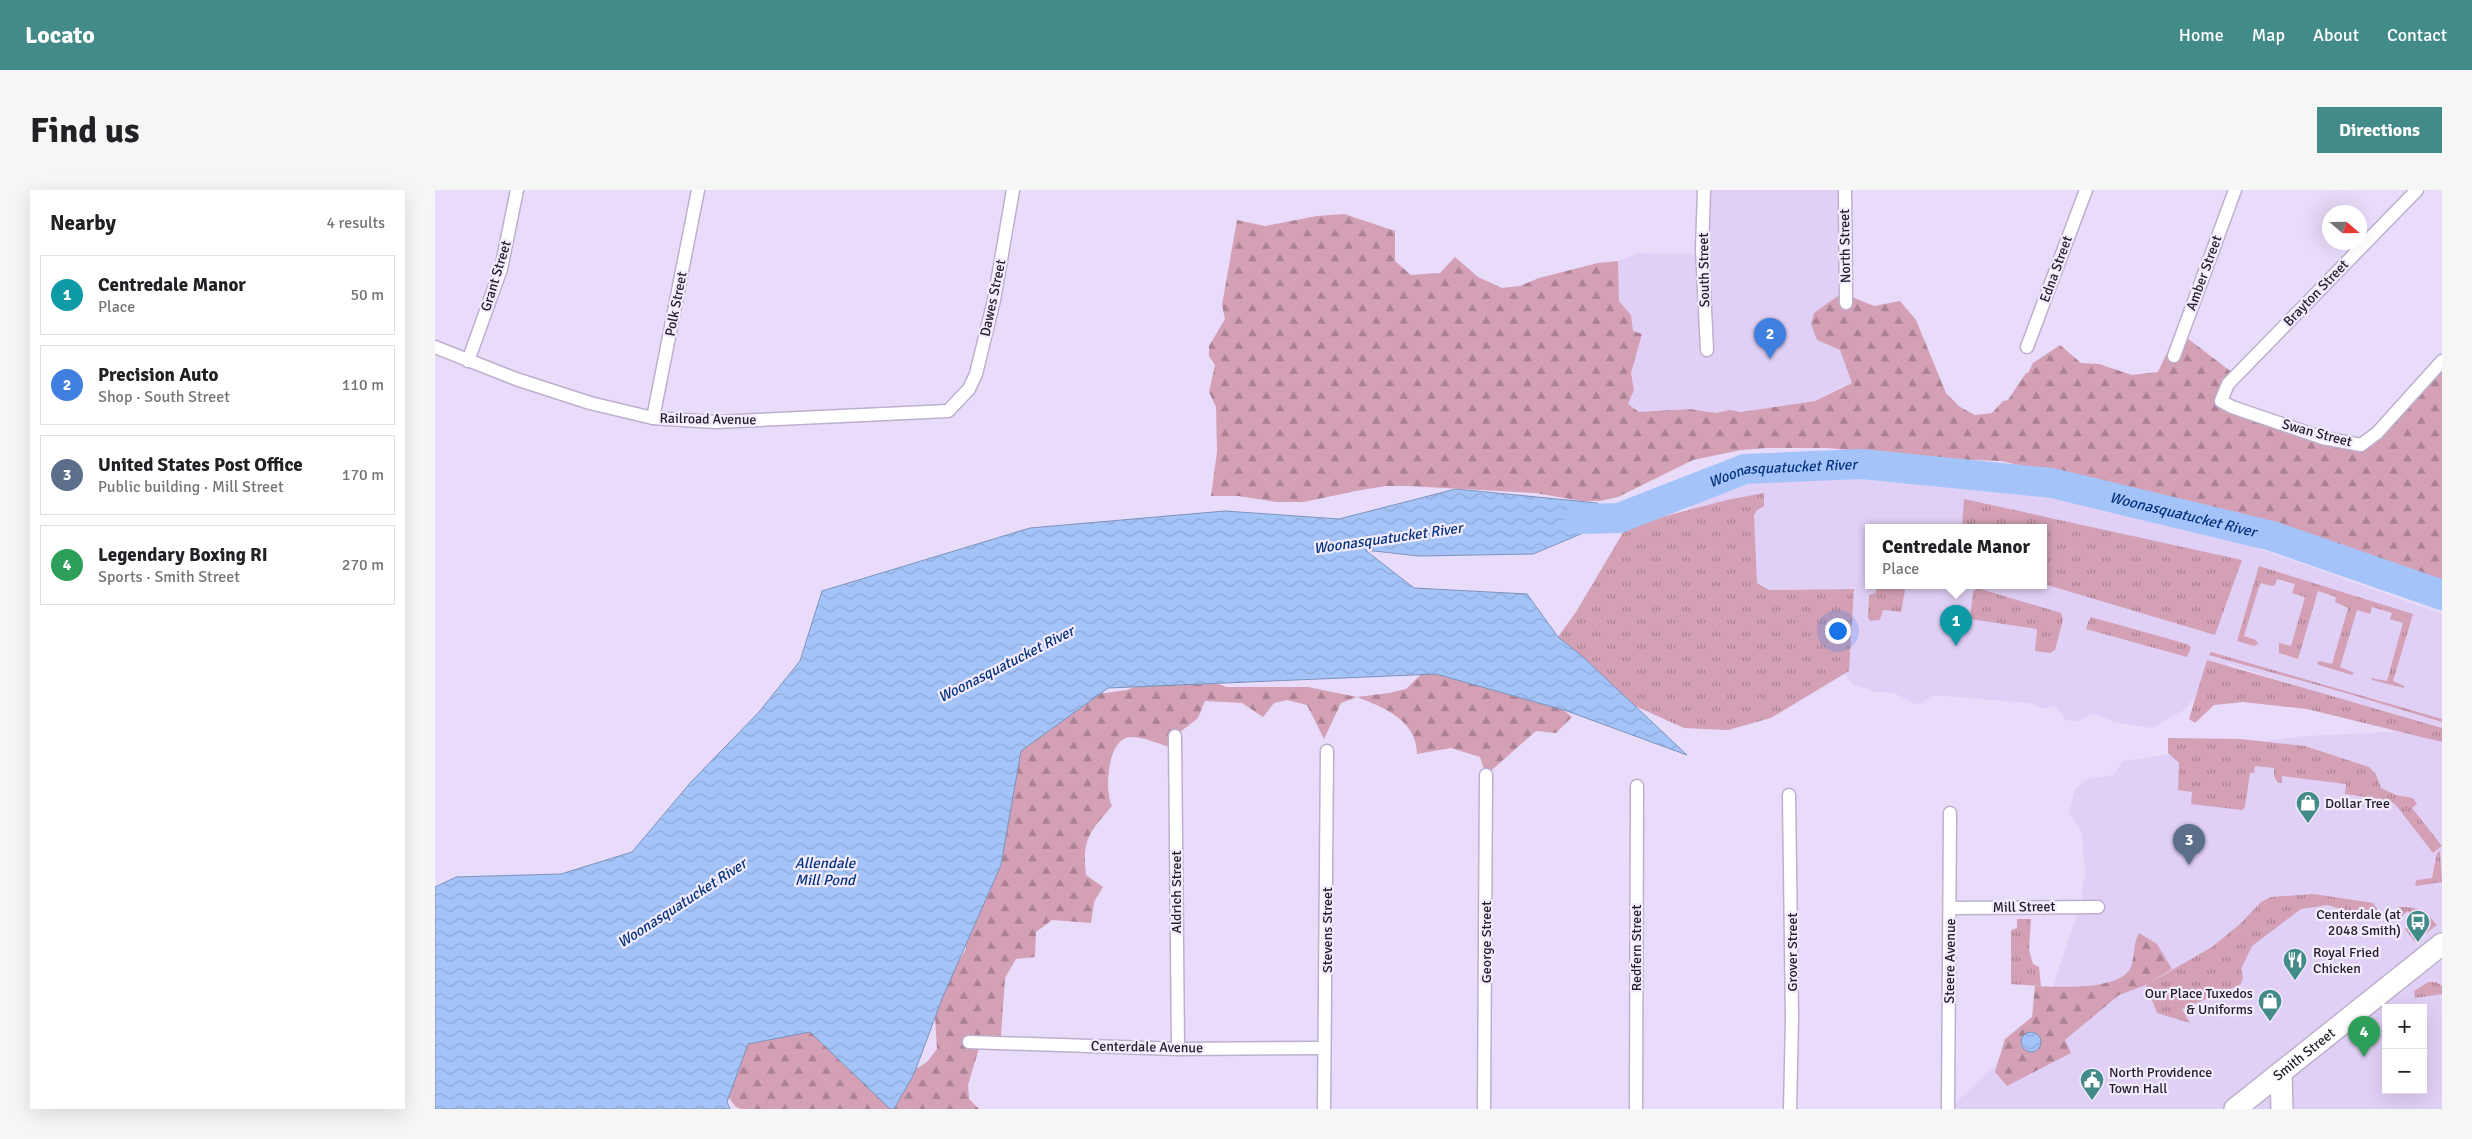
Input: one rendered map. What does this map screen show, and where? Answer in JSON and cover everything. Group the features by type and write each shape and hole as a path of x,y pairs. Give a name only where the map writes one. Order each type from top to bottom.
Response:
{"main road":[{"name":"Smith Street","path":"2235,1109 2442,944"},
{"path":"2281,1073 2281,1109"}],"street":[{"name":"Grant Street","path":"468,361 501,270 517,190"},
{"name":"Polk Street","path":"653,418 698,190"},
{"name":"Dawes Street","path":"959,400 969,389 976,374 994,300 1013,190"},
{"name":"South Street","path":"1704,190 1702,248 1707,350"},
{"name":"North Street","path":"1845,190 1846,303"},
{"name":"Edna Street","path":"2027,348 2086,190"},
{"name":"Amber Street","path":"2174,356 2235,190"},
{"name":"Brayton Street","path":"2221,400 2227,384 2417,190"},
{"name":"Railroad Avenue","path":"435,347 468,361 590,403 653,418 715,422 933,413 948,411 959,400"},
{"name":"Swan Street","path":"2221,400 2232,407 2323,438 2361,445 2377,433 2442,361"},
{"name":"Aldrich Street","path":"1175,736 1178,1049"},
{"name":"Stevens Street","path":"1324,1109 1324,1048 1327,1004 1327,751"},
{"name":"George Street","path":"1485,1109 1486,775"},
{"name":"Redfern Street","path":"1636,1109 1637,786"},
{"name":"Grover Street","path":"1789,795 1792,998 1790,1109"},
{"name":"Steere Avenue","path":"1948,1109 1950,813"},
{"name":"Mill Street","path":"1950,908 2098,906"},
{"name":"Centerdale Avenue","path":"969,1042 1178,1049 1324,1048"}],"shaded area":[{"path":"1700,190 1843,190 1842,293 1817,340 1840,350 1852,382 1815,401 1741,412 1730,410 1716,413 1689,409 1639,412 1628,404 1634,390 1631,373 1642,334 1633,331 1630,315 1619,301 1618,261 1638,253 1699,254"},
{"path":"1772,468 1845,470 2012,491 2039,492 2083,504 2133,512 2204,529 2442,614 2442,1109 1949,1109 2042,1021 2081,901 2085,873 2082,833 2069,813 2075,789 2088,779 2113,775 2123,761 2305,736 2429,730 2229,664 2213,670 2205,686 2184,710 2152,728 2115,722 2093,714 2076,722 2066,720 2054,706 2044,709 2029,703 1933,695 1922,703 1915,704 1894,693 1876,692 1852,684 1845,674 1838,672 1688,511 1698,482"}],"green space":[{"path":"1344,214 1395,231 1395,261 1411,275 1440,273 1455,257 1478,277 1502,288 1520,286 1539,278 1598,263 1618,261 1619,301 1631,315 1633,331 1642,334 1631,373 1634,390 1628,404 1639,412 1689,409 1716,413 1730,410 1741,412 1815,401 1852,383 1840,350 1817,340 1811,324 1814,313 1842,293 1874,306 1900,301 1916,320 1946,393 1960,407 1975,415 1992,413 2003,401 2008,400 2033,363 2060,345 2081,363 2099,364 2132,375 2158,372 2173,340 2183,335 2233,373 2218,397 2343,443 2366,437 2442,355 2442,593 2357,563 2319,545 2232,515 2197,509 2138,492 2001,461 1946,459 1827,448 1766,448 1741,450 1693,460 1618,497 1600,501 1582,501 1535,493 1408,486 1386,486 1304,502 1276,502 1238,496 1211,496 1217,452 1216,407 1209,392 1215,365 1209,356 1209,346 1225,319 1222,305 1237,220 1265,226 1317,216"},
{"path":"1764,493 1764,506 1757,510 1754,515 1757,583 1769,590 1854,589 1849,671 1771,718 1728,730 1684,728 1635,706 1582,656 1558,637 1576,612 1627,526 1727,500"},
{"path":"1964,499 2242,560 2215,635 2047,585 2047,524 1962,524"},
{"path":"2259,566 2413,614 2393,681 2404,686 2404,688 2372,680 2371,678 2387,681 2403,623 2390,619 2392,613 2372,607 2370,614 2357,610 2340,667 2354,673 2352,675 2317,663 2320,661 2332,664 2348,608 2335,602 2336,597 2318,591 2298,659 2279,653 2279,643 2291,646 2305,597 2292,593 2295,584 2277,579 2275,585 2272,586 2260,583 2244,636 2256,640 2258,644 2254,646 2237,641"},
{"path":"1876,589 1905,589 1901,612 1883,610 1880,620 1870,621 1868,617 1869,595 1876,593"},
{"path":"1976,589 1980,589 2061,613 2063,619 2055,650 2050,653 2035,651 2037,629 1970,619 1973,592"},
{"path":"2091,617 2187,644 2191,647 2187,657 2086,629"},
{"path":"2211,652 2442,719 2442,722 2209,655"},
{"path":"1436,660 1552,701 1572,717 1556,733 1536,731 1486,775 1480,757 1451,748 1417,754 1416,742 1405,724 1378,705 1357,697 1406,689"},
{"path":"2207,660 2442,728 2442,742 2307,709 2243,702 2214,705 2195,723 2189,719"},
{"path":"1192,674 1226,687 1308,687 1357,697 1341,703 1324,739 1307,705 1287,700 1274,703 1263,717 1242,703 1205,701 1198,718 1175,736 1170,747 1137,737 1124,739 1117,745 1108,777 1108,789 1112,806 1093,830 1086,844 1086,875 1103,887 1094,902 1091,923 1052,920 1036,932 1035,957 1016,959 1005,978 1001,1036 982,1038 968,1085 969,1099 979,1109 741,1109 736,1107 718,1084 721,1050 807,1014 906,1075 927,1062 937,1049 935,1016 946,983 966,949 979,779 1086,692 1106,693 1127,690 1158,677"},
{"path":"2168,738 2240,739 2305,746 2369,767 2376,774 2381,788 2396,795 2413,798 2417,804 2412,808 2442,846 2433,853 2395,804 2387,800 2345,794 2346,784 2282,776 2282,783 2278,783 2274,776 2274,768 2255,766 2254,773 2250,773 2245,807 2242,810 2191,804 2192,792 2178,790 2179,763 2168,753"},
{"path":"2440,851 2442,882 2416,886 2417,880 2432,878 2437,853"},
{"path":"2314,894 2373,903 2377,909 2377,917 2371,921 2363,916 2328,905 2301,909 2252,946 2241,969 2243,978 2240,985 2182,1009 2190,1023 2157,1013 2146,985 2212,947 2240,924 2261,902 2271,897"},
{"path":"2398,907 2411,907 2420,910 2437,925 2415,942 2405,929 2415,921 2408,911 2398,919 2395,918"},
{"path":"2017,919 2031,919 2029,950 2033,964 2039,967 2041,986 2011,984 2011,930 2017,928"},
{"path":"2139,933 2157,944 2172,969 2146,985 2119,995 2065,1040 2071,1053 2007,1086 1995,1072 2005,1039 2032,1017 2035,986 2087,986 2102,984 2125,975 2131,967"},
{"path":"2428,982 2436,982 2442,986 2442,994 2415,998 2414,991"}],"water":[{"name":"Allendale Mill Pond","path":"1456,489 1597,503 1619,518 1533,554 1419,556 1365,550 1414,588 1527,594 1558,637 1582,656 1687,755 1567,711 1436,674 1108,688 1021,751 1001,865 942,999 914,1074 894,1109 890,1109 810,1032 748,1044 727,1102 730,1109 435,1109 435,887 456,877 561,874 632,852 691,782 759,712 800,661 822,591 1030,528 1225,511 1339,519"},
{"path":"2031,1032 2038,1035 2041,1042 2038,1049 2031,1052 2024,1049 2021,1042 2024,1035"}],"waterway":[{"name":"Woonasquatucket River","path":"1579,519 1619,518 1745,469 1862,464 2052,483 2272,536 2442,595"}],"place":[{"name":"Precision Auto","path":"1770,359"},
{"name":"Centredale Manor","path":"1956,646"},
{"name":"Dollar Tree","path":"2308,824"},
{"name":"United States Post Office","path":"2189,865"},
{"name":"Centerdale (at 2048 Smith)","path":"2418,943"},
{"name":"Royal Fried Chicken","path":"2295,981"},
{"name":"Our Place Tuxedos & Uniforms","path":"2270,1022"},
{"name":"Legendary Boxing RI","path":"2364,1057"},
{"name":"North Providence Town Hall","path":"2092,1101"}]}
